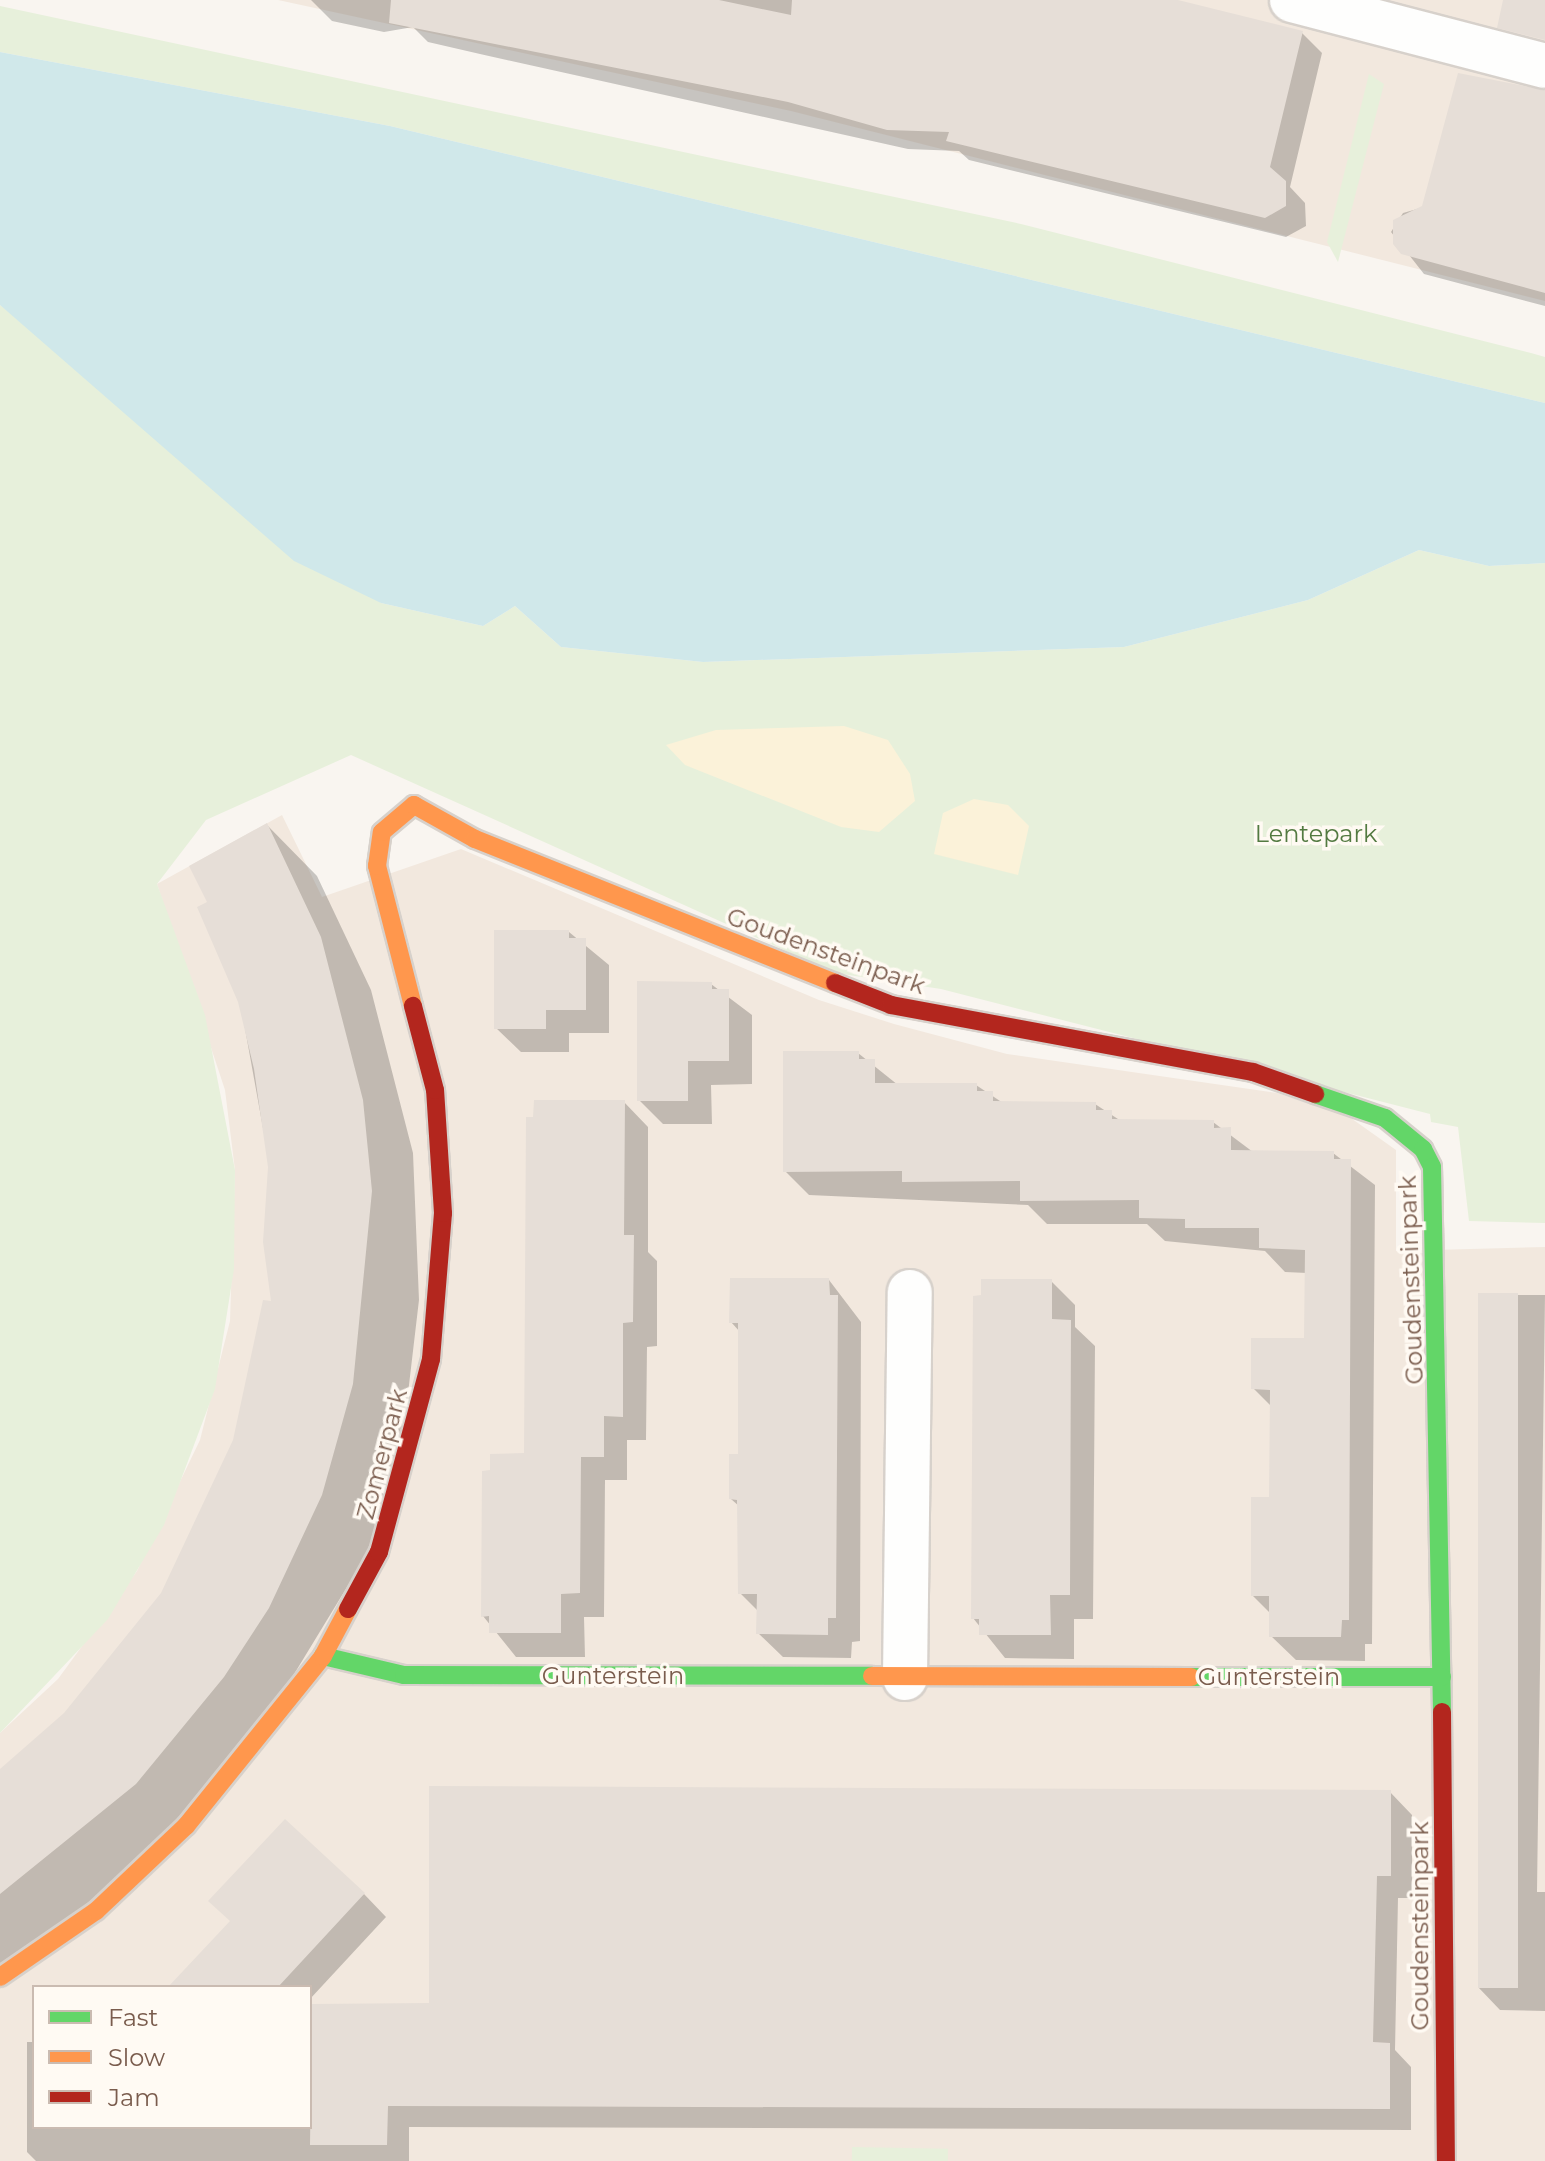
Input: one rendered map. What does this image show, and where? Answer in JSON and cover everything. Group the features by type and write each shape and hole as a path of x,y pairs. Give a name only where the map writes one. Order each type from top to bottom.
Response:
{"street":[{"path":"1292,0 1394,11 1545,66"},
{"name":"Goudensteinpark","path":"402,808 414,805 475,839 891,1005 1253,1072 1385,1118 1408,1135 1432,1167 1438,1233 1446,2161"},
{"name":"Zomerpark","path":"0,1977 67,1934 147,1866 241,1763 323,1656 379,1552 402,1483 438,1291 444,1158 435,1090 377,866 382,832 402,808"},
{"path":"905,1678 910,1292"},
{"name":"Gunterstein","path":"323,1656 404,1675 1442,1677"}],"shaded area":[{"path":"278,0 1545,0 1545,301 791,111"},
{"path":"282,815 322,897 461,849 819,1000 894,1024 1007,1054 1277,1093 1348,1116 1396,1150 1396,1251 1545,1247 1545,2161 0,2161 0,1733 58,1679 137,1571 200,1440 230,1321 235,1170 225,1090 157,884"}],"green space":[{"path":"0,6 1021,224 1531,353 1545,357 1545,403 390,126 0,52"},
{"path":"1369,74 1384,84 1338,262 1327,242"},
{"name":"Lentepark","path":"0,305 381,603 483,626 515,606 561,647 703,662 1124,647 1308,600 1419,550 1489,566 1545,563 1545,1223 1469,1221 1458,1127 1431,1122 1430,1114 941,989 835,973 351,755 206,820 157,884 205,1015 235,1170 234,1269 215,1389 164,1525 108,1619 0,1733"},
{"path":"852,2147 948,2149 948,2161 852,2161"}],"sand":[{"path":"844,726 888,740 910,774 915,801 879,832 841,827 685,765 666,745 716,730"},
{"path":"974,799 1008,805 1029,826 1018,875 934,854 943,813"}],"water":[{"path":"0,52 390,126 1545,403 1545,563 1489,566 1419,550 1308,600 1124,647 703,662 561,647 515,606 483,626 381,603 294,561 0,305"}],"building":[{"path":"391,0 719,0 791,15 792,0 1178,0 1303,31 1270,167 1286,181 1286,206 1265,218 946,141 949,132 887,130 788,102 389,23"},
{"path":"1503,0 1545,0 1545,40 1497,28"},
{"path":"1458,73 1545,90 1545,293 1401,254 1393,244 1393,220 1422,206"},
{"path":"267,823 321,937 363,1100 372,1191 353,1384 322,1495 269,1608 224,1677 136,1784 0,1894 0,1769 64,1713 161,1593 233,1440 263,1300 271,1301 263,1242 268,1167 254,1069 238,1002 197,907 207,902 189,866"},
{"path":"494,930 569,930 569,938 586,938 586,1010 546,1010 546,1029 494,1029"},
{"path":"637,981 712,982 712,989 729,989 729,1061 688,1061 688,1101 637,1101"},
{"path":"783,1051 859,1051 859,1059 875,1059 875,1083 977,1083 977,1091 993,1091 993,1101 1096,1102 1096,1110 1112,1110 1112,1119 1214,1120 1214,1128 1231,1127 1231,1150 1334,1151 1334,1159 1351,1159 1349,1620 1342,1620 1341,1637 1269,1637 1269,1596 1251,1596 1251,1497 1269,1497 1270,1390 1251,1389 1251,1338 1304,1338 1305,1250 1259,1248 1259,1228 1185,1228 1185,1219 1139,1218 1139,1200 1020,1201 1020,1181 902,1182 902,1171 783,1172"},
{"path":"534,1100 625,1100 624,1235 634,1235 633,1322 623,1323 623,1417 604,1416 604,1457 581,1457 580,1593 561,1594 561,1633 489,1633 489,1616 481,1617 482,1471 490,1470 490,1454 524,1453 526,1117 533,1117"},
{"path":"730,1278 829,1278 830,1295 838,1295 836,1618 828,1618 828,1635 756,1634 757,1594 738,1594 737,1500 729,1499 729,1454 738,1454 738,1323 729,1323"},
{"path":"981,1279 1052,1279 1052,1319 1071,1320 1070,1595 1050,1595 1051,1635 979,1635 979,1619 971,1619 973,1296 981,1295"},
{"path":"1478,1293 1518,1293 1518,1988 1478,1988"},
{"path":"429,1786 1391,1790 1391,1876 1377,1876 1373,2042 1390,2043 1390,2109 388,2106 387,2145 310,2145 312,2004 429,2003"},
{"path":"285,1819 365,1893 280,1985 170,1985 230,1921 208,1901"}],"traffic: fast":[{"path":"1315,1094 1385,1118 1423,1149 1432,1167 1442,1712"},
{"path":"323,1656 404,1675 872,1676"},
{"path":"1191,1677 1442,1677"}],"traffic: slow":[{"path":"413,1006 377,866 382,832 414,805 475,839 835,983"},
{"path":"0,1977 96,1911 186,1826 323,1656 348,1609"},
{"path":"872,1676 1191,1677"}],"traffic: jam":[{"path":"835,983 891,1005 1253,1072 1315,1094"},
{"path":"348,1609 379,1552 431,1359 443,1213 435,1090 413,1006"},
{"path":"1442,1712 1446,2161"}]}
